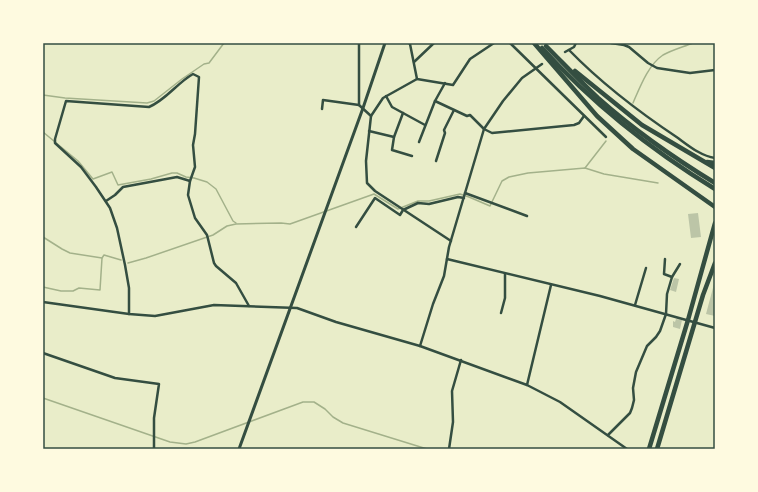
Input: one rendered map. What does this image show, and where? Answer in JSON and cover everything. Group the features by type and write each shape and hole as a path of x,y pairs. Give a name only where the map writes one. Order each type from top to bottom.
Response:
{"highway":[{"path":"534,43 597,116 633,149 715,207"},
{"path":"537,43 544,46 642,124 715,168"},
{"path":"544,46 623,118 652,141 715,183"},
{"path":"544,46 581,88 620,123 649,146 715,189"},
{"path":"705,162 715,163"},
{"path":"649,449 688,320 715,223"},
{"path":"657,449 703,294 715,263"}],"street":[{"path":"359,43 359,105"},
{"path":"239,449 363,108 385,43"},
{"path":"410,43 417,79"},
{"path":"414,62 434,43"},
{"path":"451,241 375,191 367,183 366,167 368,131 371,116 386,96 417,79 453,85 470,59 494,43"},
{"path":"510,43 606,136"},
{"path":"565,52 574,47 576,43"},
{"path":"612,43 630,47 655,68 690,73 715,70"},
{"path":"569,50 585,66 636,109 702,154 715,158"},
{"path":"420,346 433,304 444,276 451,241 484,129 503,101 522,78 542,64"},
{"path":"129,314 129,288 117,228 112,212 106,201 81,167 55,143 55,139 66,101 149,107 156,104 193,74 199,77 193,145 195,167 190,181 188,195 195,218 207,236 216,266 236,283 248,306"},
{"path":"418,142 435,101 445,83"},
{"path":"386,96 392,107 425,125"},
{"path":"322,109 323,100 359,105 371,116"},
{"path":"435,101 467,116 470,115 484,129 493,133 574,125 579,123 584,116"},
{"path":"436,161 445,133 444,130 454,110"},
{"path":"403,113 394,137 392,150 412,156"},
{"path":"368,131 394,137"},
{"path":"106,201 123,187 177,176 190,181"},
{"path":"465,193 527,216"},
{"path":"356,227 375,198 400,215 403,210 418,203 429,204 458,197 464,198"},
{"path":"447,259 635,306 715,328"},
{"path":"665,259 664,274 672,277"},
{"path":"608,435 630,413 634,400 633,388 639,363 647,346 658,335 666,314 667,294 672,277 680,264"},
{"path":"635,306 646,268"},
{"path":"501,313 505,298 506,274"},
{"path":"527,385 551,285"},
{"path":"43,302 129,314 155,316 214,305 297,308 336,322 420,346 527,385 560,402 627,449"},
{"path":"43,354 115,378 159,384 154,418 154,449"},
{"path":"449,449 453,422 452,391 461,360"}],"building":[{"path":"698,213 701,237 691,238 688,214"},
{"path":"674,278 679,279 676,292 670,290"},
{"path":"714,284 715,285 715,316 706,314"},
{"path":"676,319 682,320 680,329 673,327 673,321 675,322"}],"waterway":[{"path":"43,95 65,98 147,103 154,101 182,79 204,64 209,63 224,43"},
{"path":"633,103 653,64 666,53 693,43"},
{"path":"43,132 78,161 93,179 112,172 118,185 177,173 186,177 207,182 216,189 233,221 236,223"},
{"path":"585,168 606,141"},
{"path":"128,263 213,235 227,226 236,224 290,224 374,194 398,209 418,201 429,201 460,194 490,206 502,181 509,177 528,173 585,168 604,174 658,183"},
{"path":"43,237 70,253 102,258"},
{"path":"43,287 61,291 73,291 79,288 100,290 102,258 104,255 121,260"},
{"path":"43,398 170,442 186,444 303,402 314,402 343,423 427,449"}]}
